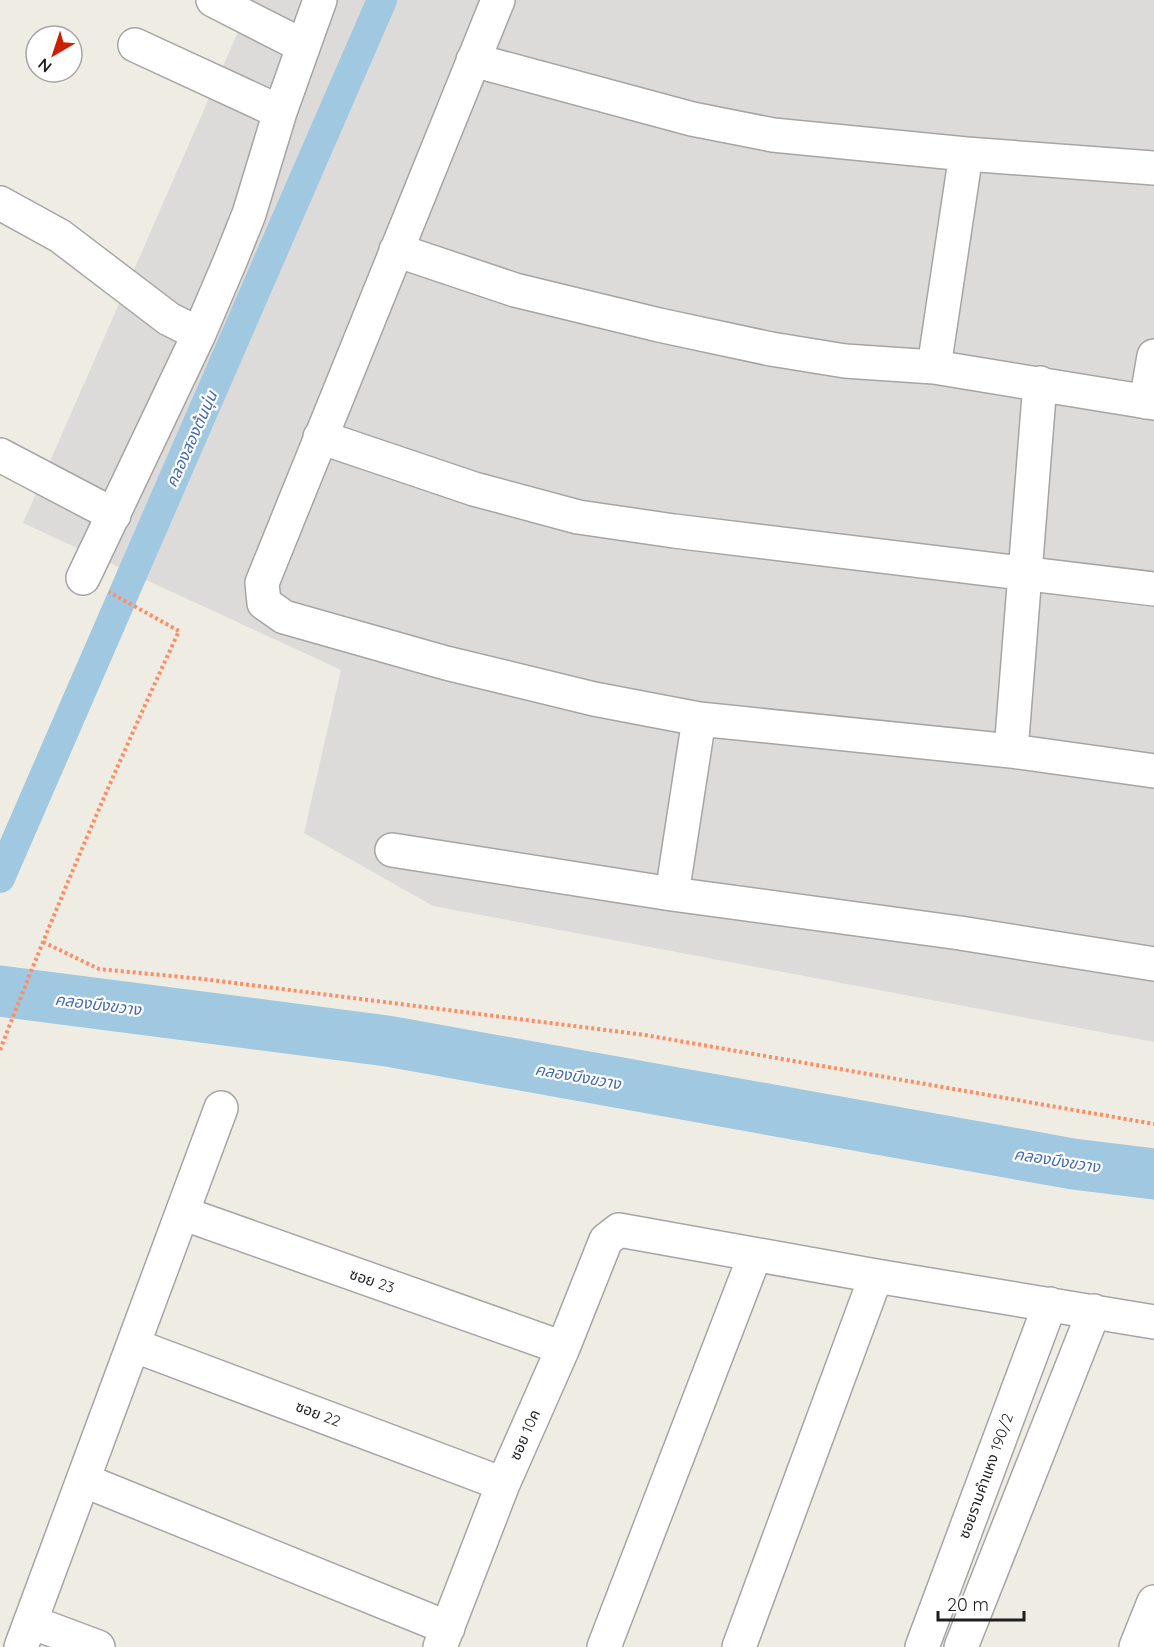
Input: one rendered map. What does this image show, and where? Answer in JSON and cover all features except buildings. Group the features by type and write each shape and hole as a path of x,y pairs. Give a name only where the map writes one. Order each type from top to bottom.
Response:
{"street":[{"path":"213,0 303,46"},
{"path":"83,578 199,334 249,214 280,112 320,0"},
{"path":"498,0 262,583 264,603 284,617 446,663 594,699 699,719 1011,751 1154,771"},
{"path":"135,45 280,112"},
{"path":"473,60 692,119 773,135 966,154 1154,168"},
{"path":"934,366 966,154"},
{"path":"0,203 60,236 170,319 199,334"},
{"path":"396,250 515,290 771,349 845,361 934,366 1150,403 1154,356"},
{"path":"1011,751 1040,383"},
{"path":"320,437 474,489 578,517 674,531 1154,589"},
{"path":"0,454 114,515"},
{"path":"672,894 699,719"},
{"path":"393,850 672,894 960,933 1154,964"},
{"path":"98,1647 26,1635 221,1108"},
{"name":"ซอย 23","path":"182,1213 563,1348"},
{"name":"ซอย 10ค","path":"444,1637 503,1484 563,1348 606,1240 619,1230 754,1255"},
{"path":"604,1647 754,1255 1154,1322"},
{"path":"739,1647 876,1276"},
{"name":"ซอยรามคำแหง 190/2","path":"922,1647 1050,1304"},
{"path":"961,1647 1094,1311"},
{"name":"ซอย 22","path":"133,1345 503,1484"},
{"path":"83,1480 444,1637"},
{"path":"1136,1647 1154,1602"}],"path":[{"path":"0,1050 129,738 179,631 83,578"},
{"path":"43,942 99,969 203,979 645,1035 1154,1124"}],"shaded area":[{"path":"252,0 1154,0 1154,1042 433,906 304,833 341,670 23,523"}],"waterway":[{"name":"คลองสองต้นนุ่น","path":"0,878 382,0"},
{"name":"คลองบึงขวาง","path":"0,991 387,1041 1073,1164 1154,1174"}]}
